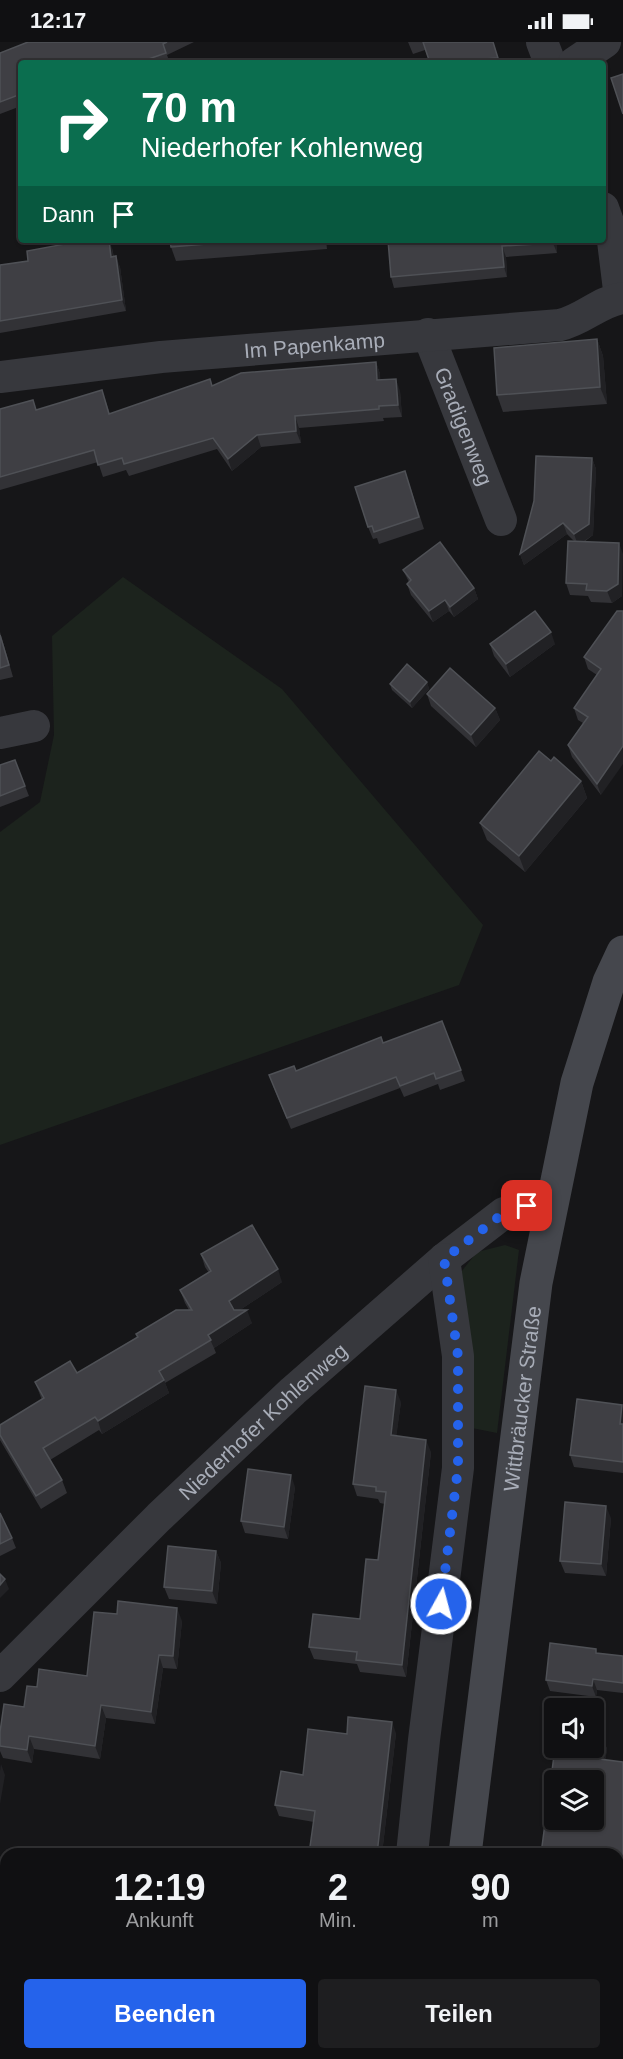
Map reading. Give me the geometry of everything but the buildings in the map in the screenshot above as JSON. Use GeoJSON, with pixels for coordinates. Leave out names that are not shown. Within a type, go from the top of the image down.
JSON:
{"type":"FeatureCollection","features":[{"type":"Feature","properties":{"kind":"main road","name":"Wittbräucker Straße"},"geometry":{"type":"LineString","coordinates":[[466,1848],[524,1363],[549,1209],[578,1083],[609,982],[623,952]]}},
{"type":"Feature","properties":{"kind":"street"},"geometry":{"type":"LineString","coordinates":[[542,42],[549,60]]}},
{"type":"Feature","properties":{"kind":"street"},"geometry":{"type":"LineString","coordinates":[[578,60],[605,42]]}},
{"type":"Feature","properties":{"kind":"street"},"geometry":{"type":"LineString","coordinates":[[606,216],[612,233],[621,298]]}},
{"type":"Feature","properties":{"kind":"street","name":"Im Papenkamp"},"geometry":{"type":"LineString","coordinates":[[0,377],[119,361],[560,325],[574,322],[609,301],[621,298]]}},
{"type":"Feature","properties":{"kind":"street","name":"Gradigenweg"},"geometry":{"type":"LineString","coordinates":[[428,334],[501,520]]}},
{"type":"Feature","properties":{"kind":"street"},"geometry":{"type":"LineString","coordinates":[[0,733],[34,726]]}},
{"type":"Feature","properties":{"kind":"street","name":"Niederhofer Kohlenweg"},"geometry":{"type":"LineString","coordinates":[[0,1676],[159,1517],[293,1390],[444,1259],[504,1213],[527,1206],[549,1209]]}},
{"type":"Feature","properties":{"kind":"street"},"geometry":{"type":"LineString","coordinates":[[413,1848],[458,1468],[458,1356],[444,1259]]}},
{"type":"Feature","properties":{"kind":"shaded area"},"geometry":{"type":"Polygon","coordinates":[[[123,577],[282,689],[483,925],[459,985],[0,1145],[0,832],[40,802],[54,735],[52,636],[123,577]]]}},
{"type":"Feature","properties":{"kind":"shaded area"},"geometry":{"type":"Polygon","coordinates":[[[505,1245],[519,1250],[497,1433],[467,1427],[461,1272],[477,1252],[505,1245]]]}},
{"type":"Feature","properties":{"kind":"route"},"geometry":{"type":"LineString","coordinates":[[441,1604],[458,1468],[458,1356],[444,1259],[504,1213],[527,1206]]}}]}
